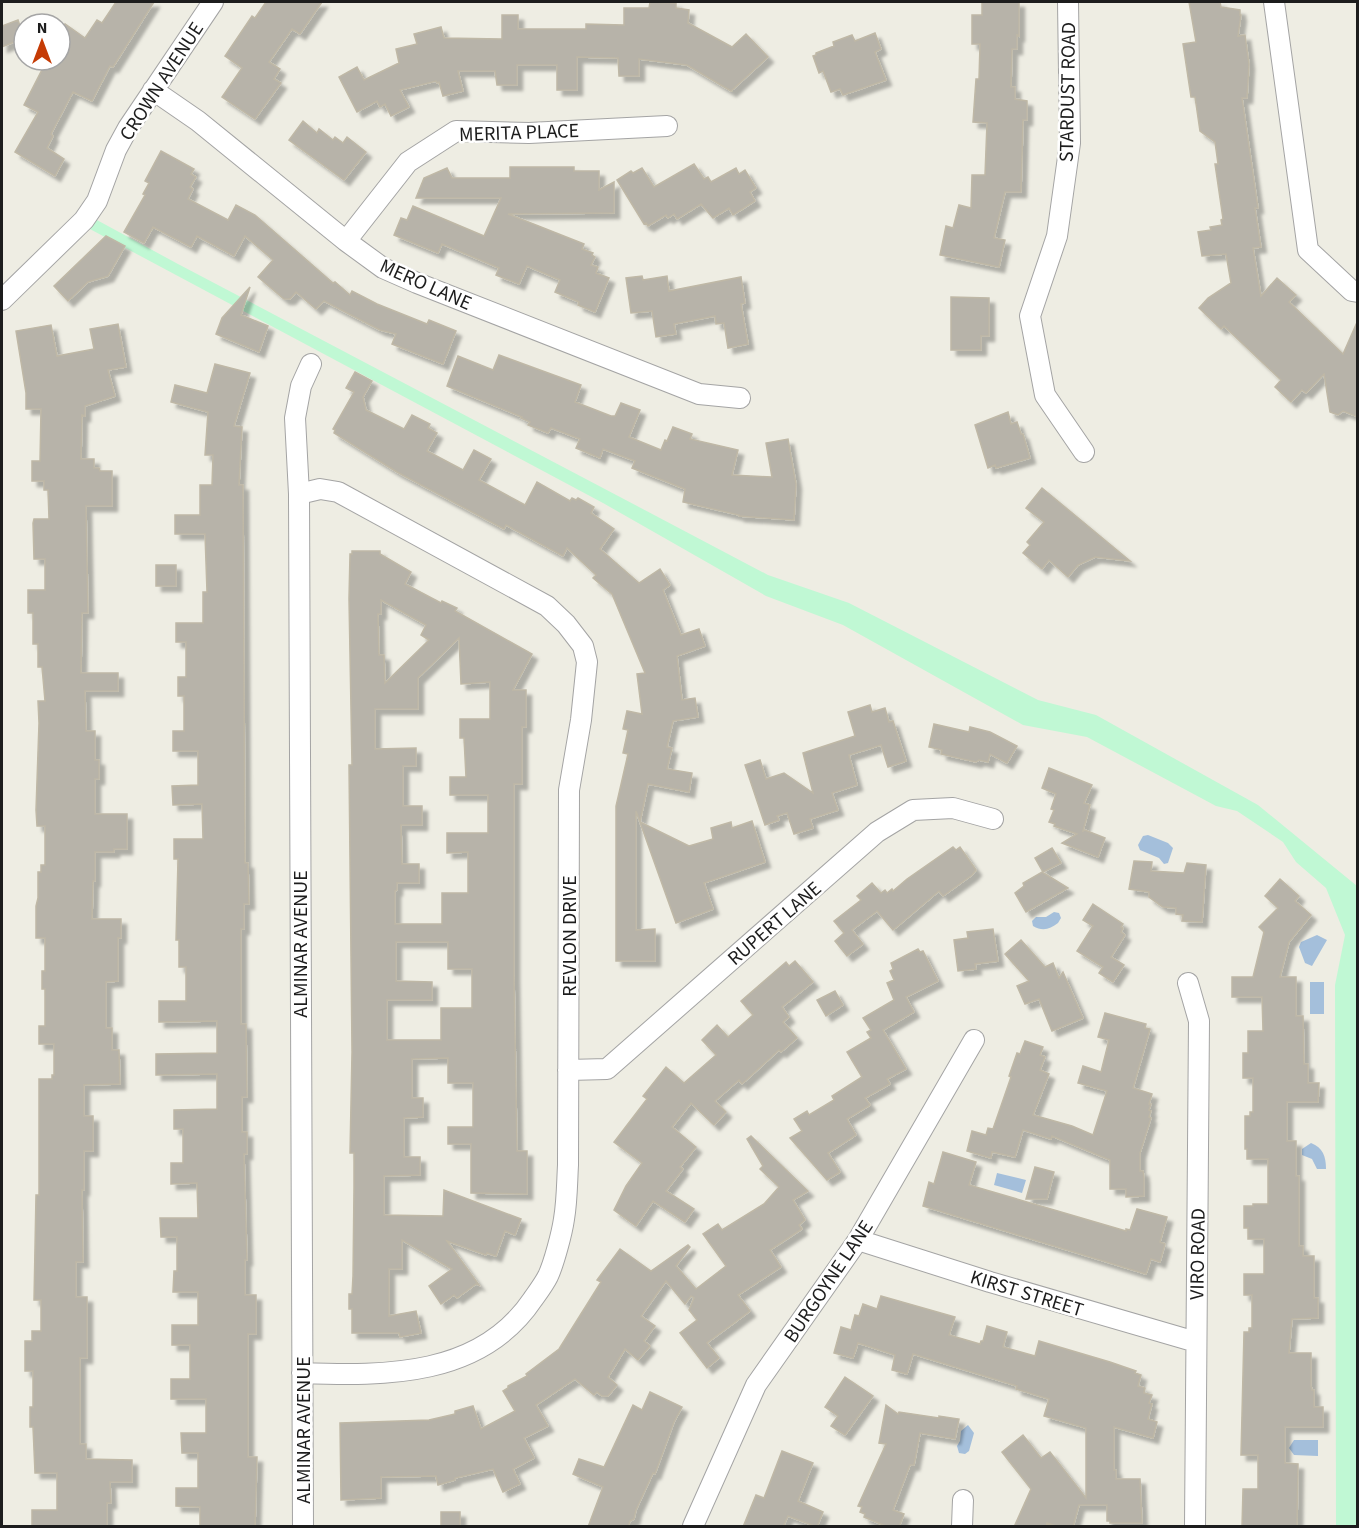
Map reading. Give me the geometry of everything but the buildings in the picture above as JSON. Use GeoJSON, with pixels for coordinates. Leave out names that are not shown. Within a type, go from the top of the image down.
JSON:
{"type":"FeatureCollection","features":[{"type":"Feature","properties":{"kind":"street","name":"CROWN AVENUE"},"geometry":{"type":"LineString","coordinates":[[2,300],[84,220],[97,201],[120,142],[213,2]]}},
{"type":"Feature","properties":{"kind":"street","name":"STARDUST ROAD"},"geometry":{"type":"LineString","coordinates":[[1068,2],[1070,143],[1057,236],[1030,316],[1045,396],[1084,452]]}},
{"type":"Feature","properties":{"kind":"street"},"geometry":{"type":"LineString","coordinates":[[1274,2],[1308,250],[1352,291],[1358,291]]}},
{"type":"Feature","properties":{"kind":"street","name":"MERO LANE"},"geometry":{"type":"LineString","coordinates":[[153,90],[198,121],[382,268],[699,394],[740,398]]}},
{"type":"Feature","properties":{"kind":"street","name":"MERITA PLACE"},"geometry":{"type":"LineString","coordinates":[[346,241],[408,162],[456,131],[529,133],[667,126]]}},
{"type":"Feature","properties":{"kind":"street","name":"ALMINAR AVENUE"},"geometry":{"type":"LineString","coordinates":[[303,1527],[299,494],[296,418],[301,386],[311,364]]}},
{"type":"Feature","properties":{"kind":"street","name":"REVLON DRIVE"},"geometry":{"type":"LineString","coordinates":[[299,494],[320,489],[338,492],[547,606],[566,624],[583,646],[587,662],[569,790],[568,1165],[564,1220],[548,1276],[524,1312],[504,1333],[475,1352],[444,1363],[412,1370],[357,1374],[302,1372]]}},
{"type":"Feature","properties":{"kind":"street","name":"RUPERT LANE"},"geometry":{"type":"LineString","coordinates":[[568,1070],[607,1069],[877,832],[913,810],[953,808],[993,819]]}},
{"type":"Feature","properties":{"kind":"street","name":"VIRO ROAD"},"geometry":{"type":"LineString","coordinates":[[1188,983],[1199,1020],[1195,1527]]}},
{"type":"Feature","properties":{"kind":"street","name":"BURGOYNE LANE"},"geometry":{"type":"LineString","coordinates":[[693,1527],[756,1385],[858,1240],[974,1040]]}},
{"type":"Feature","properties":{"kind":"street","name":"KIRST STREET"},"geometry":{"type":"LineString","coordinates":[[858,1240],[990,1282],[1196,1342]]}},
{"type":"Feature","properties":{"kind":"street"},"geometry":{"type":"LineString","coordinates":[[962,1527],[963,1500]]}},
{"type":"Feature","properties":{"kind":"green space"},"geometry":{"type":"Polygon","coordinates":[[[95,219],[768,575],[849,603],[1038,700],[1096,715],[1258,805],[1357,886],[1357,1526],[1336,1526],[1335,985],[1345,935],[1326,888],[1296,862],[1283,842],[1237,811],[1216,806],[1087,737],[1023,725],[843,625],[766,596],[603,503],[88,228],[95,219]]]}},
{"type":"Feature","properties":{"kind":"water"},"geometry":{"type":"Polygon","coordinates":[[[1148,835],[1168,843],[1173,848],[1168,863],[1164,864],[1159,858],[1140,850],[1138,845],[1143,836],[1148,835]]]}},
{"type":"Feature","properties":{"kind":"water"},"geometry":{"type":"Polygon","coordinates":[[[1054,912],[1059,913],[1061,918],[1055,925],[1043,929],[1033,926],[1032,921],[1036,917],[1046,917],[1054,912]]]}},
{"type":"Feature","properties":{"kind":"water"},"geometry":{"type":"Polygon","coordinates":[[[1317,935],[1327,940],[1312,966],[1305,963],[1299,947],[1301,942],[1317,935]]]}},
{"type":"Feature","properties":{"kind":"water"},"geometry":{"type":"Polygon","coordinates":[[[1310,982],[1324,982],[1324,1014],[1310,1014],[1310,982]]]}},
{"type":"Feature","properties":{"kind":"water"},"geometry":{"type":"Polygon","coordinates":[[[1311,1143],[1323,1153],[1326,1169],[1317,1169],[1312,1159],[1302,1155],[1302,1149],[1311,1143]]]}},
{"type":"Feature","properties":{"kind":"water"},"geometry":{"type":"Polygon","coordinates":[[[997,1173],[1026,1180],[1022,1193],[994,1185],[997,1173]]]}},
{"type":"Feature","properties":{"kind":"water"},"geometry":{"type":"Polygon","coordinates":[[[968,1425],[974,1433],[969,1451],[965,1454],[959,1453],[957,1446],[961,1431],[968,1425]]]}},
{"type":"Feature","properties":{"kind":"water"},"geometry":{"type":"Polygon","coordinates":[[[1294,1440],[1318,1440],[1318,1456],[1294,1455],[1289,1448],[1294,1440]]]}}]}
